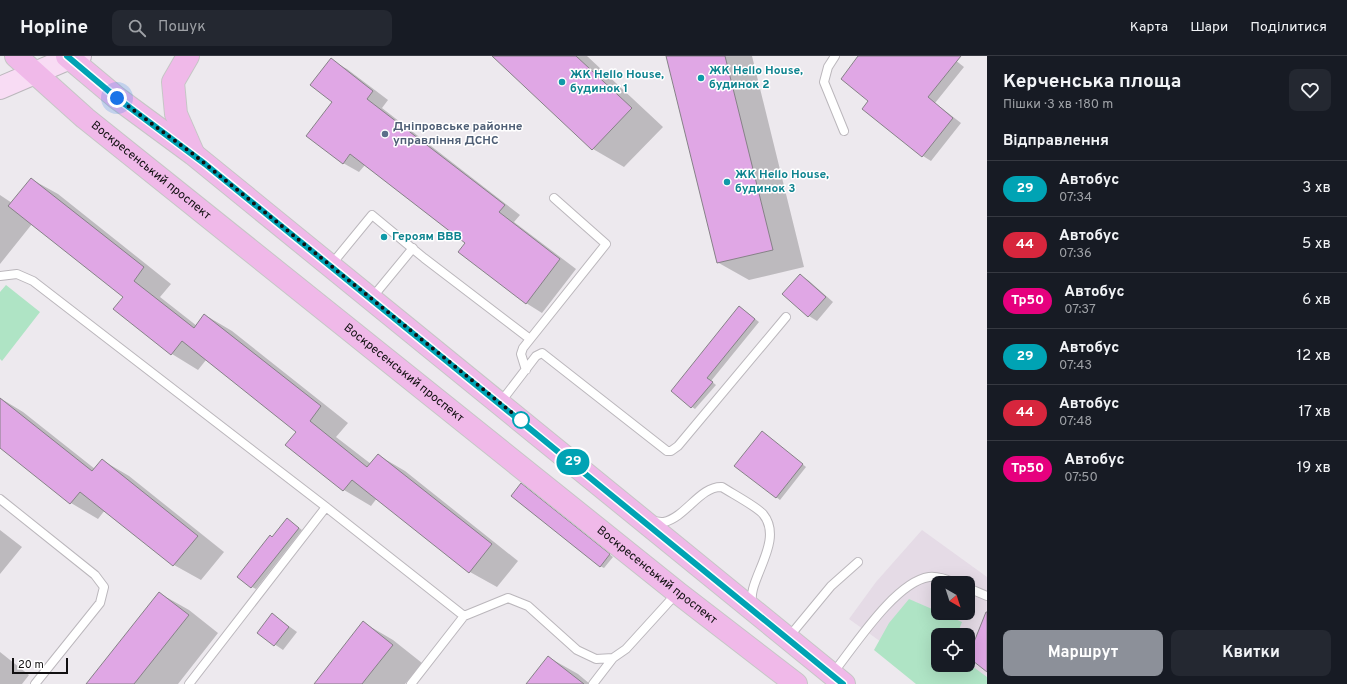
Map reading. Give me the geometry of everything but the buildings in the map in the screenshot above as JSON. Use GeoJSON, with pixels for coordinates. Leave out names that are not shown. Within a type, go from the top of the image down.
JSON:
{"type":"FeatureCollection","features":[{"type":"Feature","properties":{"kind":"main road","name":"Воскресенський проспект"},"geometry":{"type":"LineString","coordinates":[[16,56],[85,118],[678,593],[796,684]]}},
{"type":"Feature","properties":{"kind":"main road"},"geometry":{"type":"LineString","coordinates":[[188,56],[173,82],[176,114],[193,154]]}},
{"type":"Feature","properties":{"kind":"main road"},"geometry":{"type":"LineString","coordinates":[[72,57],[117,98],[193,154],[838,679]]}},
{"type":"Feature","properties":{"kind":"street"},"geometry":{"type":"LineString","coordinates":[[0,88],[72,57]]}},
{"type":"Feature","properties":{"kind":"lane"},"geometry":{"type":"LineString","coordinates":[[835,56],[828,67],[824,82],[844,131]]}},
{"type":"Feature","properties":{"kind":"lane"},"geometry":{"type":"LineString","coordinates":[[526,370],[521,354],[530,339],[606,244],[554,198]]}},
{"type":"Feature","properties":{"kind":"lane"},"geometry":{"type":"LineString","coordinates":[[331,266],[372,215],[530,339]]}},
{"type":"Feature","properties":{"kind":"lane"},"geometry":{"type":"LineString","coordinates":[[371,299],[413,248]]}},
{"type":"Feature","properties":{"kind":"lane"},"geometry":{"type":"LineString","coordinates":[[0,276],[17,274],[33,281],[326,507],[464,616]]}},
{"type":"Feature","properties":{"kind":"lane"},"geometry":{"type":"LineString","coordinates":[[500,403],[538,354],[545,354],[667,451],[670,451],[678,446],[786,317]]}},
{"type":"Feature","properties":{"kind":"lane"},"geometry":{"type":"LineString","coordinates":[[644,521],[664,522],[676,516],[693,504],[708,489],[715,486],[722,487],[763,514],[770,536],[764,562],[753,594],[752,602],[759,616]]}},
{"type":"Feature","properties":{"kind":"lane"},"geometry":{"type":"LineString","coordinates":[[0,499],[95,575],[104,587],[100,603],[35,684]]}},
{"type":"Feature","properties":{"kind":"lane"},"geometry":{"type":"LineString","coordinates":[[189,684],[326,507]]}},
{"type":"Feature","properties":{"kind":"lane"},"geometry":{"type":"LineString","coordinates":[[787,639],[831,586],[858,562]]}},
{"type":"Feature","properties":{"kind":"lane"},"geometry":{"type":"LineString","coordinates":[[838,679],[898,594],[914,583],[931,577]]}},
{"type":"Feature","properties":{"kind":"lane"},"geometry":{"type":"LineString","coordinates":[[975,591],[987,596]]}},
{"type":"Feature","properties":{"kind":"lane"},"geometry":{"type":"LineString","coordinates":[[593,684],[613,658],[626,649],[678,593]]}},
{"type":"Feature","properties":{"kind":"lane"},"geometry":{"type":"LineString","coordinates":[[411,684],[464,616],[508,598],[528,606],[577,650],[596,659],[613,658]]}},
{"type":"Feature","properties":{"kind":"shaded area"},"geometry":{"type":"Polygon","coordinates":[[[922,530],[987,577],[987,684],[940,684],[849,619],[876,582],[922,530]]]}},
{"type":"Feature","properties":{"kind":"green space"},"geometry":{"type":"Polygon","coordinates":[[[6,285],[40,312],[2,361],[0,359],[0,292],[6,285]]]}},
{"type":"Feature","properties":{"kind":"green space"},"geometry":{"type":"Polygon","coordinates":[[[909,599],[931,609],[931,620],[957,620],[962,622],[960,628],[931,628],[931,672],[975,672],[975,668],[987,677],[987,684],[916,684],[874,650],[889,623],[909,599]]]}},
{"type":"Feature","properties":{"kind":"bus line","name":"29"},"geometry":{"type":"LineString","coordinates":[[67,56],[117,98],[193,154],[632,510],[843,684]]}},
{"type":"Feature","properties":{"kind":"place","name":"ЖК Hello House, будинок 2"},"geometry":{"type":"Point","coordinates":[701,78]}},
{"type":"Feature","properties":{"kind":"place","name":"ЖК Hello House, будинок 1"},"geometry":{"type":"Point","coordinates":[562,82]}},
{"type":"Feature","properties":{"kind":"place","name":"Дніпровське районне управління ДСНС"},"geometry":{"type":"Point","coordinates":[385,134]}},
{"type":"Feature","properties":{"kind":"place","name":"ЖК Hello House, будинок 3"},"geometry":{"type":"Point","coordinates":[727,182]}},
{"type":"Feature","properties":{"kind":"place","name":"Героям ВВВ"},"geometry":{"type":"Point","coordinates":[384,237]}},
{"type":"Feature","properties":{"kind":"route"},"geometry":{"type":"LineString","coordinates":[[117,98],[193,154],[521,420]]}}]}
